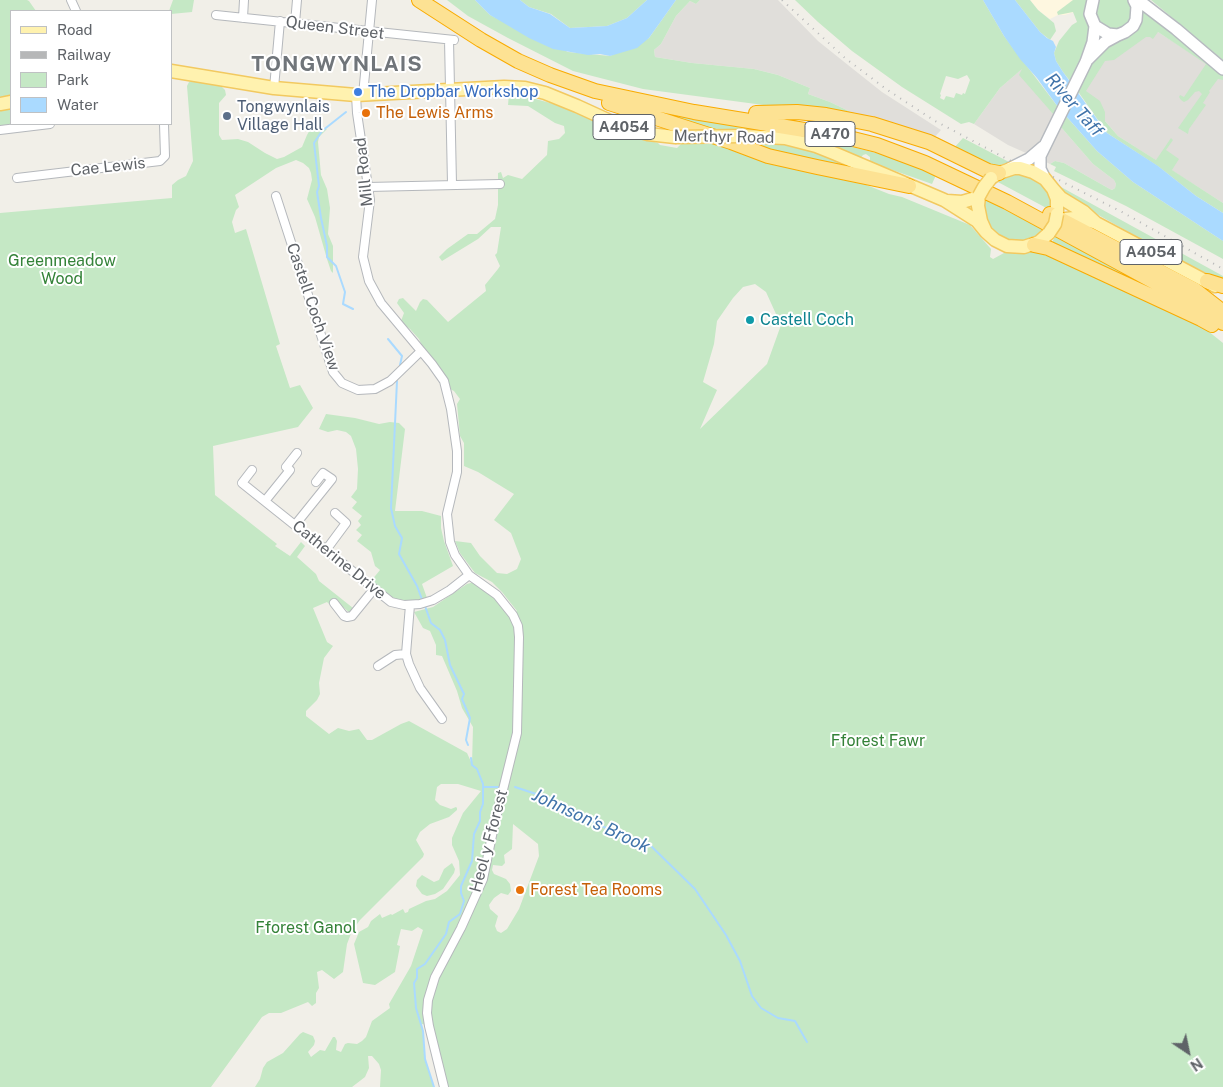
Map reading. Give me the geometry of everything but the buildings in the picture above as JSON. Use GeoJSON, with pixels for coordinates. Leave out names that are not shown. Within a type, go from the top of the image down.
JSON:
{"type":"FeatureCollection","features":[{"type":"Feature","properties":{"kind":"highway","name":"A470"},"geometry":{"type":"LineString","coordinates":[[419,0],[481,40],[518,61],[550,76],[595,92],[694,112],[841,136],[877,145],[909,156],[1008,202],[1186,299],[1223,323]]}},
{"type":"Feature","properties":{"kind":"highway","name":"A470"},"geometry":{"type":"LineString","coordinates":[[435,0],[512,49],[565,72],[601,84],[653,96],[839,127],[889,139],[933,156],[1001,188],[1195,290],[1223,312]]}},
{"type":"Feature","properties":{"kind":"highway"},"geometry":{"type":"LineString","coordinates":[[518,61],[555,87],[731,142],[768,156],[909,186]]}},
{"type":"Feature","properties":{"kind":"highway"},"geometry":{"type":"LineString","coordinates":[[756,112],[797,112],[826,115],[872,124],[929,142],[988,171],[999,174]]}},
{"type":"Feature","properties":{"kind":"highway"},"geometry":{"type":"LineString","coordinates":[[1034,245],[1044,246],[1201,318],[1223,332]]}},
{"type":"Feature","properties":{"kind":"highway"},"geometry":{"type":"LineString","coordinates":[[1207,281],[1223,286]]}},
{"type":"Feature","properties":{"kind":"main road"},"geometry":{"type":"LineString","coordinates":[[1044,148],[1029,159],[999,174],[984,187],[979,196],[979,216],[986,232],[995,240],[1007,246],[1018,248],[1034,245],[1057,223],[1057,200],[1041,173],[1040,161],[1044,148],[1086,62],[1093,42],[1095,26],[1090,14],[1093,0]]}},
{"type":"Feature","properties":{"kind":"main road"},"geometry":{"type":"LineString","coordinates":[[1133,26],[1138,14],[1134,0]]}},
{"type":"Feature","properties":{"kind":"main road"},"geometry":{"type":"LineString","coordinates":[[1138,0],[1169,23],[1223,69]]}},
{"type":"Feature","properties":{"kind":"main road"},"geometry":{"type":"LineString","coordinates":[[1086,62],[1105,42],[1150,18],[1156,18],[1169,23]]}},
{"type":"Feature","properties":{"kind":"main road"},"geometry":{"type":"LineString","coordinates":[[1095,26],[1108,34],[1118,35]]}},
{"type":"Feature","properties":{"kind":"main road","name":"Merthyr Road"},"geometry":{"type":"LineString","coordinates":[[172,71],[274,88],[360,95],[504,87],[525,88],[569,102],[623,127],[648,134],[675,137],[766,136],[800,141],[836,154],[944,200],[977,222],[986,232]]}},
{"type":"Feature","properties":{"kind":"main road"},"geometry":{"type":"LineString","coordinates":[[999,174],[1020,168],[1027,169],[1049,184]]}},
{"type":"Feature","properties":{"kind":"main road","name":"A4054"},"geometry":{"type":"LineString","coordinates":[[1049,184],[1061,198],[1084,212],[1096,223]]}},
{"type":"Feature","properties":{"kind":"main road","name":"Merthyr Road"},"geometry":{"type":"LineString","coordinates":[[944,200],[962,202],[979,196]]}},
{"type":"Feature","properties":{"kind":"main road","name":"A4054"},"geometry":{"type":"LineString","coordinates":[[1057,223],[1074,218],[1096,223],[1207,281],[1223,292]]}},
{"type":"Feature","properties":{"kind":"street"},"geometry":{"type":"LineString","coordinates":[[243,18],[244,0]]}},
{"type":"Feature","properties":{"kind":"street"},"geometry":{"type":"LineString","coordinates":[[296,23],[297,0]]}},
{"type":"Feature","properties":{"kind":"street","name":"Mill Road"},"geometry":{"type":"LineString","coordinates":[[372,0],[357,113],[370,200],[363,257],[368,281],[381,303],[439,374],[447,389],[456,438],[458,463],[447,514],[450,542],[455,556],[469,575],[497,595],[513,614]]}},
{"type":"Feature","properties":{"kind":"street","name":"Queen Street"},"geometry":{"type":"LineString","coordinates":[[216,15],[452,40],[449,90]]}},
{"type":"Feature","properties":{"kind":"street"},"geometry":{"type":"LineString","coordinates":[[274,88],[280,22]]}},
{"type":"Feature","properties":{"kind":"street"},"geometry":{"type":"LineString","coordinates":[[449,90],[452,184]]}},
{"type":"Feature","properties":{"kind":"street"},"geometry":{"type":"LineString","coordinates":[[0,130],[42,125]]}},
{"type":"Feature","properties":{"kind":"street","name":"Cae Lewis"},"geometry":{"type":"LineString","coordinates":[[17,178],[160,161],[165,156],[164,125]]}},
{"type":"Feature","properties":{"kind":"street"},"geometry":{"type":"LineString","coordinates":[[368,187],[500,184]]}},
{"type":"Feature","properties":{"kind":"street","name":"Castell Coch View"},"geometry":{"type":"LineString","coordinates":[[276,196],[333,372],[338,378],[350,387],[358,390],[374,389],[390,381],[421,351]]}},
{"type":"Feature","properties":{"kind":"street"},"geometry":{"type":"LineString","coordinates":[[265,501],[290,470],[286,467],[297,453]]}},
{"type":"Feature","properties":{"kind":"street","name":"Catherine Drive"},"geometry":{"type":"LineString","coordinates":[[252,470],[242,483],[391,602],[410,605],[423,603],[440,597],[469,575]]}},
{"type":"Feature","properties":{"kind":"street"},"geometry":{"type":"LineString","coordinates":[[294,525],[332,479],[323,474],[316,482]]}},
{"type":"Feature","properties":{"kind":"street"},"geometry":{"type":"LineString","coordinates":[[326,550],[346,523],[335,513]]}},
{"type":"Feature","properties":{"kind":"street"},"geometry":{"type":"LineString","coordinates":[[334,603],[344,616],[352,616],[374,589]]}},
{"type":"Feature","properties":{"kind":"street"},"geometry":{"type":"LineString","coordinates":[[410,605],[406,654],[408,664],[420,688],[442,719]]}},
{"type":"Feature","properties":{"kind":"street","name":"Heol y Fforest"},"geometry":{"type":"LineString","coordinates":[[444,1087],[429,1026],[428,1000],[434,977],[461,928],[483,878],[517,733],[519,637],[518,626],[513,614]]}},
{"type":"Feature","properties":{"kind":"street"},"geometry":{"type":"LineString","coordinates":[[378,666],[396,655],[406,654]]}},
{"type":"Feature","properties":{"kind":"shaded area"},"geometry":{"type":"Polygon","coordinates":[[[700,0],[778,0],[818,41],[853,69],[882,92],[941,130],[932,140],[857,115],[808,94],[810,88],[778,75],[754,69],[692,63],[655,57],[654,50],[661,44],[676,16],[690,1],[696,4],[700,0]]]}},
{"type":"Feature","properties":{"kind":"shaded area"},"geometry":{"type":"Polygon","coordinates":[[[1030,0],[1087,0],[1077,11],[1058,15],[1050,19],[1038,10],[1030,0]]]}},
{"type":"Feature","properties":{"kind":"shaded area"},"geometry":{"type":"Polygon","coordinates":[[[1158,32],[1223,74],[1223,203],[1118,136],[1100,115],[1084,89],[1088,74],[1135,36],[1158,32]]]}},
{"type":"Feature","properties":{"kind":"shaded area"},"geometry":{"type":"Polygon","coordinates":[[[1023,68],[1055,112],[1041,140],[1033,149],[1026,153],[1008,145],[974,124],[1000,88],[1023,68]]]}},
{"type":"Feature","properties":{"kind":"shaded area"},"geometry":{"type":"Polygon","coordinates":[[[1060,126],[1093,164],[1114,180],[1115,188],[1112,190],[1064,163],[1055,161],[1050,164],[1044,161],[1060,126]]]}},
{"type":"Feature","properties":{"kind":"green space"},"geometry":{"type":"Polygon","coordinates":[[[0,0],[27,0],[35,10],[10,10],[10,125],[17,125],[0,127],[0,0]]]}},
{"type":"Feature","properties":{"kind":"green space"},"geometry":{"type":"Polygon","coordinates":[[[173,0],[194,0],[192,12],[172,14],[172,10],[169,10],[173,0]]]}},
{"type":"Feature","properties":{"kind":"green space"},"geometry":{"type":"Polygon","coordinates":[[[447,0],[475,0],[490,15],[568,52],[610,56],[649,38],[676,0],[700,0],[696,4],[690,1],[676,16],[661,44],[654,50],[655,57],[692,63],[754,69],[778,75],[810,88],[808,94],[857,115],[643,89],[573,71],[468,16],[447,0]]]}},
{"type":"Feature","properties":{"kind":"green space"},"geometry":{"type":"Polygon","coordinates":[[[520,0],[647,0],[627,18],[607,26],[570,28],[551,14],[529,7],[520,0]]]}},
{"type":"Feature","properties":{"kind":"green space"},"geometry":{"type":"Polygon","coordinates":[[[795,0],[983,0],[1004,36],[1058,107],[1054,115],[1019,75],[1022,69],[1000,88],[974,124],[969,122],[961,124],[902,87],[852,51],[795,0]],[[967,75],[958,79],[946,76],[940,98],[944,100],[946,96],[954,98],[956,93],[965,94],[970,80],[967,75]]]}},
{"type":"Feature","properties":{"kind":"green space"},"geometry":{"type":"Polygon","coordinates":[[[1015,0],[1030,0],[1038,10],[1054,23],[1056,31],[1050,40],[1040,32],[1015,0]]]}},
{"type":"Feature","properties":{"kind":"green space"},"geometry":{"type":"Polygon","coordinates":[[[1073,0],[1141,0],[1223,69],[1223,80],[1218,79],[1209,91],[1203,103],[1206,105],[1189,129],[1188,134],[1178,128],[1202,94],[1199,91],[1195,92],[1184,102],[1179,97],[1180,95],[1184,97],[1206,64],[1158,32],[1153,39],[1146,37],[1114,60],[1105,61],[1086,91],[1100,101],[1105,112],[1105,121],[1118,136],[1156,160],[1171,138],[1173,140],[1166,150],[1179,159],[1172,170],[1223,203],[1223,213],[1196,196],[1159,167],[1107,133],[1077,90],[1092,63],[1086,62],[1070,81],[1063,72],[1056,61],[1054,53],[1059,41],[1072,25],[1077,22],[1073,12],[1058,15],[1057,12],[1073,0]]]}},
{"type":"Feature","properties":{"kind":"green space"},"geometry":{"type":"Polygon","coordinates":[[[1151,0],[1223,0],[1223,60],[1151,0]]]}},
{"type":"Feature","properties":{"kind":"green space"},"geometry":{"type":"Polygon","coordinates":[[[196,80],[221,86],[225,90],[226,95],[219,103],[219,135],[222,140],[238,139],[248,142],[277,159],[302,147],[311,128],[327,129],[319,137],[318,142],[321,175],[327,189],[330,208],[328,234],[333,246],[333,273],[315,217],[307,199],[312,180],[309,168],[303,163],[296,160],[276,168],[235,195],[239,207],[232,222],[235,233],[246,229],[280,344],[276,346],[290,388],[300,385],[313,408],[298,427],[213,446],[215,495],[277,544],[275,546],[290,556],[301,542],[305,546],[297,557],[316,574],[319,581],[353,608],[350,613],[336,601],[329,604],[327,602],[313,608],[327,642],[333,646],[324,658],[319,683],[320,694],[306,711],[306,716],[329,734],[338,728],[349,731],[359,729],[367,740],[372,740],[409,721],[467,753],[472,764],[473,727],[462,708],[442,656],[436,655],[436,645],[430,631],[423,628],[414,612],[433,607],[467,584],[478,581],[513,614],[517,611],[492,582],[475,573],[460,553],[455,541],[471,543],[480,556],[497,573],[507,574],[517,569],[521,559],[511,533],[494,520],[514,494],[478,472],[464,466],[464,443],[460,436],[457,404],[460,399],[450,389],[419,339],[401,321],[404,313],[397,303],[399,299],[403,298],[416,311],[423,299],[427,300],[448,322],[486,291],[485,285],[500,266],[495,255],[497,253],[501,227],[491,227],[478,239],[442,261],[439,257],[468,234],[477,234],[495,219],[498,205],[498,173],[501,172],[503,178],[508,175],[522,179],[547,155],[548,141],[559,139],[565,133],[564,126],[555,123],[528,106],[508,105],[509,94],[517,94],[554,104],[628,135],[660,145],[677,148],[683,142],[714,142],[864,184],[902,197],[970,225],[991,249],[990,257],[993,259],[1004,253],[1039,250],[1203,327],[1223,343],[1223,1087],[445,1087],[429,1026],[422,1024],[425,1059],[434,1087],[380,1087],[381,1070],[379,1064],[372,1056],[368,1056],[369,1068],[365,1077],[352,1087],[255,1087],[267,1062],[283,1053],[303,1032],[313,1036],[315,1041],[308,1052],[311,1057],[320,1050],[325,1051],[333,1037],[337,1041],[336,1050],[341,1052],[345,1044],[357,1044],[362,1041],[366,1037],[372,1021],[390,1008],[389,1004],[411,966],[423,930],[418,927],[412,931],[401,929],[397,945],[400,946],[395,972],[375,985],[363,983],[354,944],[359,932],[368,927],[371,921],[380,914],[382,918],[403,909],[405,913],[426,901],[435,899],[447,891],[460,875],[459,861],[452,845],[452,838],[463,813],[481,791],[458,784],[441,784],[437,787],[435,800],[440,805],[451,809],[456,807],[457,810],[449,817],[430,824],[420,832],[416,840],[424,854],[423,857],[360,920],[352,931],[347,944],[343,972],[334,979],[322,970],[317,972],[319,988],[316,993],[316,1003],[312,1006],[308,1002],[281,1013],[269,1013],[262,1017],[211,1087],[0,1087],[0,213],[172,198],[172,185],[186,176],[193,161],[187,86],[189,82],[196,80]],[[755,284],[743,287],[717,321],[714,344],[703,382],[717,390],[700,429],[767,364],[781,325],[766,292],[755,284]],[[513,824],[512,849],[504,855],[505,863],[502,866],[493,865],[492,870],[494,874],[506,879],[510,884],[511,891],[508,895],[501,893],[489,905],[490,909],[498,916],[495,926],[497,931],[501,933],[507,929],[519,909],[539,856],[538,844],[513,824]]]}},
{"type":"Feature","properties":{"kind":"green space"},"geometry":{"type":"Polygon","coordinates":[[[646,110],[821,139],[912,164],[936,175],[932,184],[870,162],[870,157],[866,154],[860,159],[720,131],[646,110]]]}},
{"type":"Feature","properties":{"kind":"green space"},"geometry":{"type":"Polygon","coordinates":[[[1065,115],[1097,151],[1133,182],[1223,241],[1223,259],[1126,206],[1054,171],[1056,167],[1050,164],[1055,161],[1064,163],[1112,190],[1116,184],[1114,180],[1093,164],[1060,126],[1065,115]]]}},
{"type":"Feature","properties":{"kind":"green space"},"geometry":{"type":"Polygon","coordinates":[[[963,138],[1009,162],[992,168],[953,149],[963,138]]]}},
{"type":"Feature","properties":{"kind":"green space"},"geometry":{"type":"Polygon","coordinates":[[[744,141],[773,142],[806,148],[871,174],[816,163],[744,141]]]}},
{"type":"Feature","properties":{"kind":"green space"},"geometry":{"type":"Polygon","coordinates":[[[1015,174],[1038,180],[1051,195],[1052,211],[996,181],[1015,174]]]}},
{"type":"Feature","properties":{"kind":"green space"},"geometry":{"type":"Polygon","coordinates":[[[1061,187],[1223,276],[1223,281],[1169,255],[1079,204],[1065,193],[1061,187]]]}},
{"type":"Feature","properties":{"kind":"green space"},"geometry":{"type":"Polygon","coordinates":[[[984,199],[1044,230],[1035,238],[1018,242],[1001,238],[991,231],[984,214],[984,199]]]}},
{"type":"Feature","properties":{"kind":"green space"},"geometry":{"type":"Polygon","coordinates":[[[1055,236],[1096,256],[1189,309],[1051,245],[1055,236]]]}},
{"type":"Feature","properties":{"kind":"green space"},"geometry":{"type":"Polygon","coordinates":[[[326,414],[379,424],[399,423],[405,429],[395,511],[422,511],[441,516],[444,541],[453,566],[422,584],[427,598],[413,602],[400,601],[388,595],[371,581],[380,570],[375,566],[371,552],[357,541],[362,535],[356,530],[361,525],[358,521],[362,516],[352,508],[357,502],[351,497],[357,489],[356,449],[351,436],[346,432],[337,430],[328,432],[319,429],[326,414]]]}},
{"type":"Feature","properties":{"kind":"green space"},"geometry":{"type":"Polygon","coordinates":[[[452,863],[455,869],[454,873],[443,889],[427,896],[422,894],[416,886],[417,880],[422,875],[434,882],[439,880],[444,869],[452,863]]]}},
{"type":"Feature","properties":{"kind":"water"},"geometry":{"type":"Polygon","coordinates":[[[475,0],[520,0],[529,7],[550,14],[570,28],[607,26],[627,18],[647,0],[676,0],[649,38],[637,48],[610,56],[600,54],[588,55],[553,49],[529,38],[490,15],[475,0]]]}},
{"type":"Feature","properties":{"kind":"water","name":"River Taff"},"geometry":{"type":"Polygon","coordinates":[[[983,0],[1015,0],[1040,32],[1053,41],[1056,47],[1054,53],[1056,61],[1107,133],[1158,166],[1196,196],[1223,213],[1223,241],[1133,182],[1097,151],[1058,107],[1037,78],[1020,59],[983,0]]]}},
{"type":"Feature","properties":{"kind":"waterway"},"geometry":{"type":"LineString","coordinates":[[346,112],[322,131],[314,143],[319,186],[317,192],[327,246],[327,257],[336,266],[345,292],[343,304],[353,309]]}},
{"type":"Feature","properties":{"kind":"waterway"},"geometry":{"type":"LineString","coordinates":[[388,339],[402,356],[400,365]]}},
{"type":"Feature","properties":{"kind":"waterway"},"geometry":{"type":"LineString","coordinates":[[397,381],[391,508],[395,526],[402,538],[399,554],[417,586],[423,602]]}},
{"type":"Feature","properties":{"kind":"waterway"},"geometry":{"type":"LineString","coordinates":[[425,606],[431,623],[440,630],[445,640],[450,665],[464,694],[462,699],[470,718],[466,740],[468,745]]}},
{"type":"Feature","properties":{"kind":"waterway"},"geometry":{"type":"LineString","coordinates":[[434,1087],[425,1059],[423,1031],[416,1008],[414,983],[417,978],[417,969],[425,964],[446,934],[449,922],[460,914],[464,901],[461,886],[472,861],[474,834],[480,821],[480,812],[483,804],[483,784],[477,769],[472,765],[471,758]]}},
{"type":"Feature","properties":{"kind":"waterway","name":"Johnson's Brook"},"geometry":{"type":"LineString","coordinates":[[483,787],[498,787]]}},
{"type":"Feature","properties":{"kind":"waterway","name":"Johnson's Brook"},"geometry":{"type":"LineString","coordinates":[[515,787],[551,799],[604,827],[651,846],[695,889],[726,935],[740,961],[752,996],[761,1008],[778,1018],[795,1021],[807,1042]]}},
{"type":"Feature","properties":{"kind":"railway"},"geometry":{"type":"LineString","coordinates":[[782,0],[845,58],[886,89],[935,121],[1011,161]]}},
{"type":"Feature","properties":{"kind":"railway"},"geometry":{"type":"LineString","coordinates":[[1053,177],[1122,212],[1223,269]]}},
{"type":"Feature","properties":{"kind":"place","name":"The Dropbar Workshop"},"geometry":{"type":"Point","coordinates":[358,92]}},
{"type":"Feature","properties":{"kind":"place","name":"The Lewis Arms"},"geometry":{"type":"Point","coordinates":[366,113]}},
{"type":"Feature","properties":{"kind":"place","name":"Tongwynlais Village Hall"},"geometry":{"type":"Point","coordinates":[227,116]}},
{"type":"Feature","properties":{"kind":"place","name":"Castell Coch"},"geometry":{"type":"Point","coordinates":[750,320]}},
{"type":"Feature","properties":{"kind":"place","name":"Forest Tea Rooms"},"geometry":{"type":"Point","coordinates":[520,890]}},
{"type":"Feature","properties":{"kind":"district","name":"TONGWYNLAIS"},"geometry":{"type":"Point","coordinates":[337,65]}},
{"type":"Feature","properties":{"kind":"park label","name":"Greenmeadow Wood"},"geometry":{"type":"Point","coordinates":[62,270]}},
{"type":"Feature","properties":{"kind":"park label","name":"Fforest Fawr"},"geometry":{"type":"Point","coordinates":[878,741]}},
{"type":"Feature","properties":{"kind":"park label","name":"Fforest Ganol"},"geometry":{"type":"Point","coordinates":[306,928]}}]}
